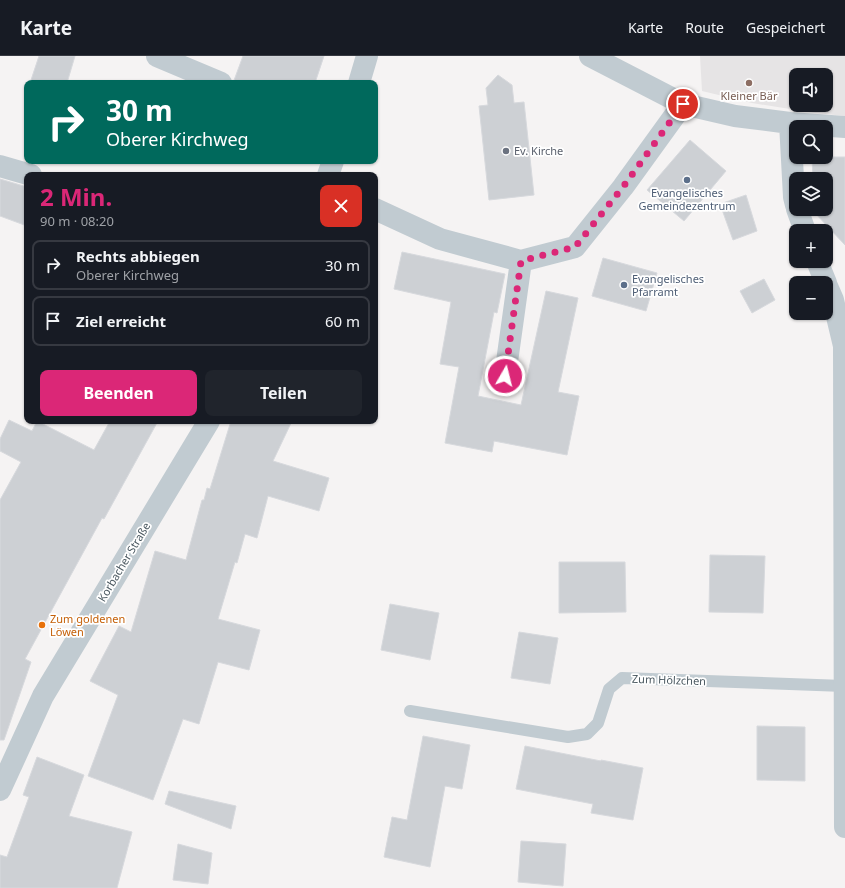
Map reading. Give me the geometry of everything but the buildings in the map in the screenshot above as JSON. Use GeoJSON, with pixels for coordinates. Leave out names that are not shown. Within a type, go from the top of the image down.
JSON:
{"type":"FeatureCollection","features":[{"type":"Feature","properties":{"kind":"street"},"geometry":{"type":"LineString","coordinates":[[157,56],[214,80]]}},
{"type":"Feature","properties":{"kind":"street"},"geometry":{"type":"LineString","coordinates":[[360,80],[367,56]]}},
{"type":"Feature","properties":{"kind":"street"},"geometry":{"type":"LineString","coordinates":[[590,56],[683,104],[735,116],[789,123]]}},
{"type":"Feature","properties":{"kind":"street"},"geometry":{"type":"LineString","coordinates":[[378,210],[440,239],[521,261],[575,247],[623,187],[683,104]]}},
{"type":"Feature","properties":{"kind":"street"},"geometry":{"type":"LineString","coordinates":[[833,126],[845,127]]}},
{"type":"Feature","properties":{"kind":"street"},"geometry":{"type":"LineString","coordinates":[[0,166],[24,173]]}},
{"type":"Feature","properties":{"kind":"street"},"geometry":{"type":"LineString","coordinates":[[505,376],[521,261]]}},
{"type":"Feature","properties":{"kind":"street"},"geometry":{"type":"LineString","coordinates":[[833,300],[844,346],[845,827]]}},
{"type":"Feature","properties":{"kind":"street","name":"Korbacher Straße"},"geometry":{"type":"LineString","coordinates":[[0,790],[43,696],[207,424]]}},
{"type":"Feature","properties":{"kind":"lane","name":"Zum Hölzchen"},"geometry":{"type":"LineString","coordinates":[[410,711],[568,737],[586,734],[598,723],[609,689],[622,678],[844,686]]}},
{"type":"Feature","properties":{"kind":"shaded area","name":"Kleiner Bär"},"geometry":{"type":"Polygon","coordinates":[[[700,56],[845,56],[845,116],[809,112],[833,112],[833,68],[789,68],[789,109],[752,103],[702,91],[700,56]]]}},
{"type":"Feature","properties":{"kind":"place","name":"Kleiner Bär"},"geometry":{"type":"Point","coordinates":[749,83]}},
{"type":"Feature","properties":{"kind":"place","name":"Ev. Kirche"},"geometry":{"type":"Point","coordinates":[506,151]}},
{"type":"Feature","properties":{"kind":"place","name":"Evangelisches Gemeindezentrum"},"geometry":{"type":"Point","coordinates":[687,180]}},
{"type":"Feature","properties":{"kind":"place","name":"Evangelisches Pfarramt"},"geometry":{"type":"Point","coordinates":[624,285]}},
{"type":"Feature","properties":{"kind":"place","name":"Zum goldenen Löwen"},"geometry":{"type":"Point","coordinates":[42,625]}},
{"type":"Feature","properties":{"kind":"route"},"geometry":{"type":"LineString","coordinates":[[505,376],[521,261],[575,247],[623,187],[683,104]]}}]}
